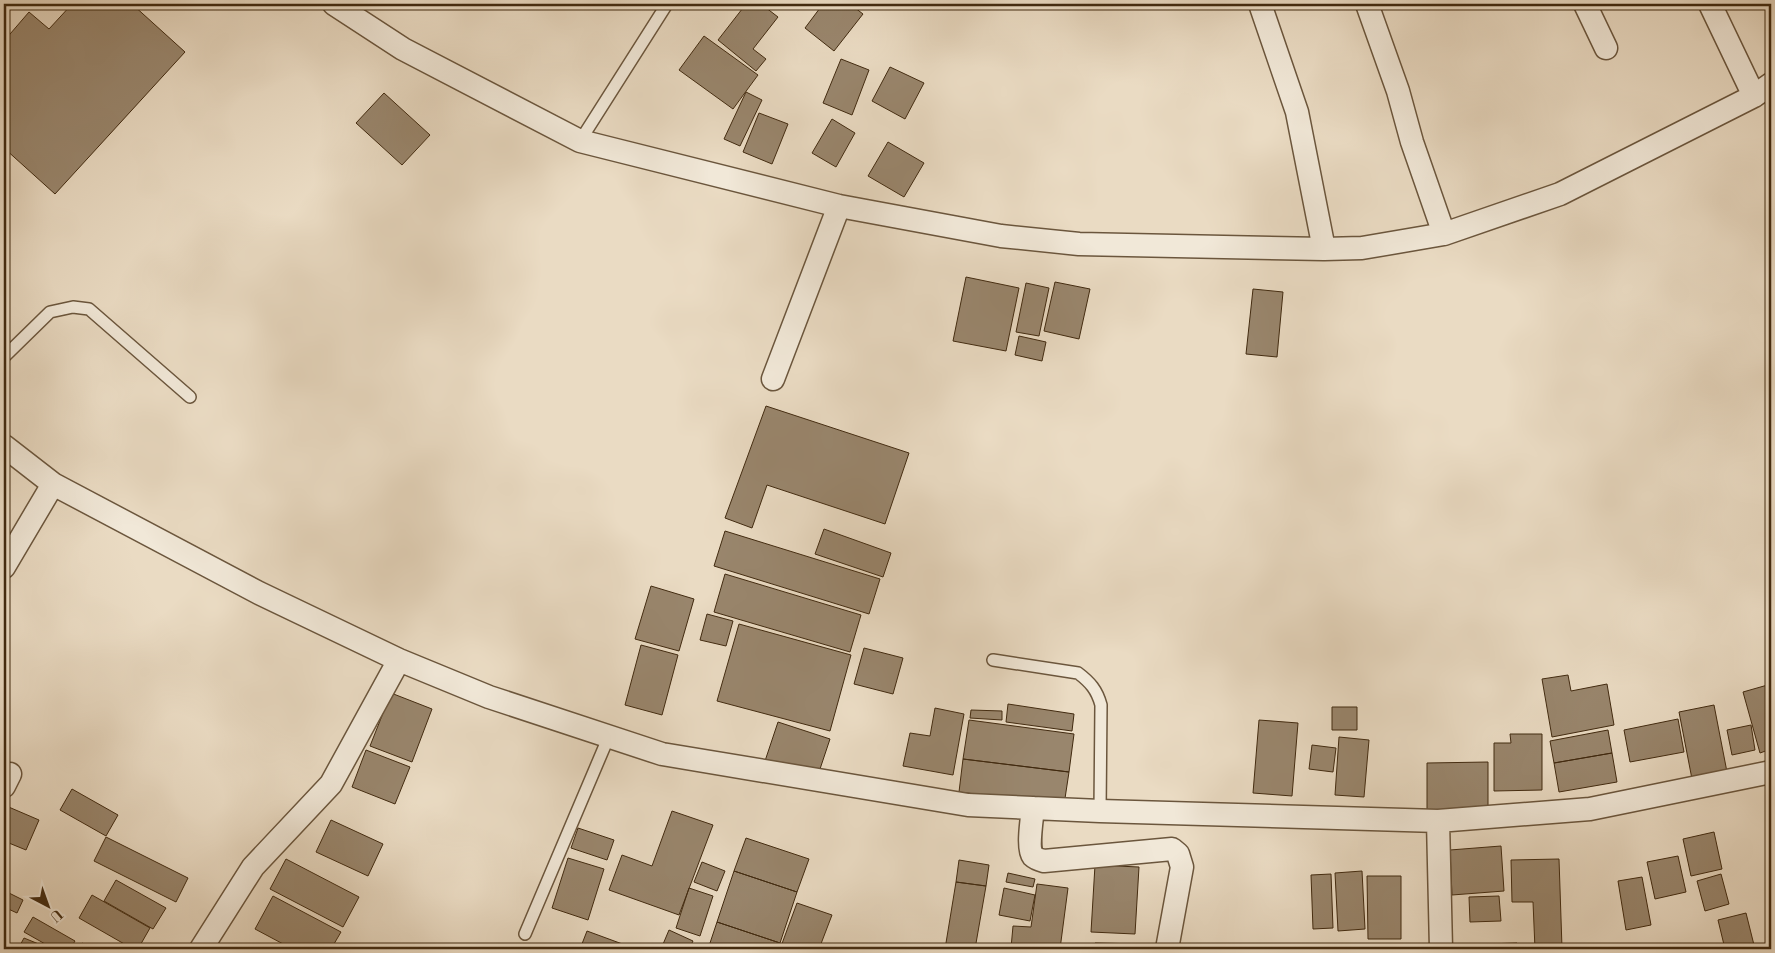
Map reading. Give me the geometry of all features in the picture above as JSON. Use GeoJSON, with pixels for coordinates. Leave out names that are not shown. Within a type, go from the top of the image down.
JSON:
{"type":"FeatureCollection","features":[{"type":"Feature","properties":{"kind":"street"},"geometry":{"type":"LineString","coordinates":[[334,4],[403,49],[580,141],[839,206],[1001,236],[1079,244],[1324,249],[1362,248],[1444,234],[1560,194],[1762,90],[1710,4]]}},
{"type":"Feature","properties":{"kind":"street"},"geometry":{"type":"LineString","coordinates":[[1260,4],[1297,112],[1324,249]]}},
{"type":"Feature","properties":{"kind":"street"},"geometry":{"type":"LineString","coordinates":[[1585,4],[1606,48]]}},
{"type":"Feature","properties":{"kind":"street"},"geometry":{"type":"LineString","coordinates":[[1370,5],[1398,91],[1412,142],[1444,234]]}},
{"type":"Feature","properties":{"kind":"street"},"geometry":{"type":"LineString","coordinates":[[773,379],[839,206]]}},
{"type":"Feature","properties":{"kind":"street"},"geometry":{"type":"LineString","coordinates":[[4,446],[53,484],[259,593],[399,660],[489,697],[672,755],[968,805],[1100,811],[1438,821],[1590,809],[1771,772]]}},
{"type":"Feature","properties":{"kind":"street"},"geometry":{"type":"LineString","coordinates":[[4,566],[53,484]]}},
{"type":"Feature","properties":{"kind":"street"},"geometry":{"type":"LineString","coordinates":[[202,949],[253,867],[331,784],[399,660]]}},
{"type":"Feature","properties":{"kind":"street"},"geometry":{"type":"LineString","coordinates":[[1033,808],[1030,844],[1031,853],[1034,858],[1044,861],[1172,849],[1178,854],[1182,867],[1167,949]]}},
{"type":"Feature","properties":{"kind":"street"},"geometry":{"type":"LineString","coordinates":[[1438,821],[1441,949]]}},
{"type":"Feature","properties":{"kind":"lane"},"geometry":{"type":"LineString","coordinates":[[580,141],[667,4]]}},
{"type":"Feature","properties":{"kind":"lane"},"geometry":{"type":"LineString","coordinates":[[4,357],[50,312],[73,307],[89,308],[190,398]]}},
{"type":"Feature","properties":{"kind":"lane"},"geometry":{"type":"LineString","coordinates":[[993,660],[1078,673],[1088,680],[1097,692],[1101,705],[1100,811]]}},
{"type":"Feature","properties":{"kind":"lane"},"geometry":{"type":"LineString","coordinates":[[525,934],[609,736]]}},
{"type":"Feature","properties":{"kind":"building"},"geometry":{"type":"Polygon","coordinates":[[[72,4],[132,4],[185,52],[55,194],[4,148],[4,41],[29,12],[49,29],[72,4]]]}},
{"type":"Feature","properties":{"kind":"building"},"geometry":{"type":"Polygon","coordinates":[[[746,4],[761,4],[778,17],[753,49],[766,59],[756,71],[718,40],[746,4]]]}},
{"type":"Feature","properties":{"kind":"building"},"geometry":{"type":"Polygon","coordinates":[[[823,4],[850,4],[863,14],[834,51],[805,28],[823,4]]]}},
{"type":"Feature","properties":{"kind":"building"},"geometry":{"type":"Polygon","coordinates":[[[704,36],[758,75],[733,109],[679,70],[704,36]]]}},
{"type":"Feature","properties":{"kind":"building"},"geometry":{"type":"Polygon","coordinates":[[[841,59],[869,70],[852,115],[823,103],[841,59]]]}},
{"type":"Feature","properties":{"kind":"building"},"geometry":{"type":"Polygon","coordinates":[[[890,67],[924,83],[905,119],[872,101],[890,67]]]}},
{"type":"Feature","properties":{"kind":"building"},"geometry":{"type":"Polygon","coordinates":[[[746,92],[762,100],[740,146],[724,139],[746,92]]]}},
{"type":"Feature","properties":{"kind":"building"},"geometry":{"type":"Polygon","coordinates":[[[384,93],[430,135],[402,165],[356,123],[384,93]]]}},
{"type":"Feature","properties":{"kind":"building"},"geometry":{"type":"Polygon","coordinates":[[[759,113],[788,124],[772,164],[743,152],[759,113]]]}},
{"type":"Feature","properties":{"kind":"building"},"geometry":{"type":"Polygon","coordinates":[[[832,119],[855,133],[836,167],[812,153],[832,119]]]}},
{"type":"Feature","properties":{"kind":"building"},"geometry":{"type":"Polygon","coordinates":[[[888,142],[924,163],[904,197],[868,176],[888,142]]]}},
{"type":"Feature","properties":{"kind":"building"},"geometry":{"type":"Polygon","coordinates":[[[966,277],[1019,288],[1006,351],[953,341],[966,277]]]}},
{"type":"Feature","properties":{"kind":"building"},"geometry":{"type":"Polygon","coordinates":[[[1055,282],[1090,289],[1079,339],[1044,331],[1055,282]]]}},
{"type":"Feature","properties":{"kind":"building"},"geometry":{"type":"Polygon","coordinates":[[[1026,283],[1049,288],[1039,336],[1016,332],[1026,283]]]}},
{"type":"Feature","properties":{"kind":"building"},"geometry":{"type":"Polygon","coordinates":[[[1253,289],[1283,292],[1277,357],[1246,354],[1253,289]]]}},
{"type":"Feature","properties":{"kind":"building"},"geometry":{"type":"Polygon","coordinates":[[[1019,336],[1046,342],[1042,361],[1015,355],[1019,336]]]}},
{"type":"Feature","properties":{"kind":"building"},"geometry":{"type":"Polygon","coordinates":[[[766,406],[909,453],[885,524],[767,485],[752,528],[725,518],[766,406]]]}},
{"type":"Feature","properties":{"kind":"building"},"geometry":{"type":"Polygon","coordinates":[[[824,529],[891,553],[883,577],[815,554],[824,529]]]}},
{"type":"Feature","properties":{"kind":"building"},"geometry":{"type":"Polygon","coordinates":[[[725,531],[880,579],[869,614],[714,566],[725,531]]]}},
{"type":"Feature","properties":{"kind":"building"},"geometry":{"type":"Polygon","coordinates":[[[725,574],[861,615],[850,652],[714,612],[725,574]]]}},
{"type":"Feature","properties":{"kind":"building"},"geometry":{"type":"Polygon","coordinates":[[[651,586],[694,599],[679,651],[635,639],[651,586]]]}},
{"type":"Feature","properties":{"kind":"building"},"geometry":{"type":"Polygon","coordinates":[[[707,614],[733,621],[726,646],[700,640],[707,614]]]}},
{"type":"Feature","properties":{"kind":"building"},"geometry":{"type":"Polygon","coordinates":[[[739,624],[851,655],[830,731],[717,701],[739,624]]]}},
{"type":"Feature","properties":{"kind":"building"},"geometry":{"type":"Polygon","coordinates":[[[641,645],[678,655],[662,715],[625,705],[641,645]]]}},
{"type":"Feature","properties":{"kind":"building"},"geometry":{"type":"Polygon","coordinates":[[[864,648],[903,658],[893,694],[854,684],[864,648]]]}},
{"type":"Feature","properties":{"kind":"building"},"geometry":{"type":"Polygon","coordinates":[[[1568,675],[1571,691],[1607,684],[1614,725],[1552,737],[1542,679],[1568,675]]]}},
{"type":"Feature","properties":{"kind":"building"},"geometry":{"type":"Polygon","coordinates":[[[1771,684],[1771,749],[1760,753],[1743,692],[1771,684]]]}},
{"type":"Feature","properties":{"kind":"building"},"geometry":{"type":"Polygon","coordinates":[[[391,693],[432,709],[412,762],[370,746],[391,693]]]}},
{"type":"Feature","properties":{"kind":"building"},"geometry":{"type":"Polygon","coordinates":[[[1008,704],[1074,714],[1072,731],[1006,722],[1008,704]]]}},
{"type":"Feature","properties":{"kind":"building"},"geometry":{"type":"Polygon","coordinates":[[[1714,705],[1727,772],[1692,779],[1679,712],[1714,705]]]}},
{"type":"Feature","properties":{"kind":"building"},"geometry":{"type":"Polygon","coordinates":[[[1332,707],[1357,707],[1357,730],[1332,730],[1332,707]]]}},
{"type":"Feature","properties":{"kind":"building"},"geometry":{"type":"Polygon","coordinates":[[[935,708],[964,714],[953,775],[903,766],[910,733],[930,736],[935,708]]]}},
{"type":"Feature","properties":{"kind":"building"},"geometry":{"type":"Polygon","coordinates":[[[971,710],[1002,711],[1002,720],[970,718],[971,710]]]}},
{"type":"Feature","properties":{"kind":"building"},"geometry":{"type":"Polygon","coordinates":[[[1678,719],[1684,752],[1630,762],[1624,730],[1678,719]]]}},
{"type":"Feature","properties":{"kind":"building"},"geometry":{"type":"Polygon","coordinates":[[[969,720],[1074,734],[1069,772],[963,759],[969,720]]]}},
{"type":"Feature","properties":{"kind":"building"},"geometry":{"type":"Polygon","coordinates":[[[1259,720],[1298,723],[1292,796],[1253,793],[1259,720]]]}},
{"type":"Feature","properties":{"kind":"building"},"geometry":{"type":"Polygon","coordinates":[[[778,722],[830,739],[817,778],[765,761],[778,722]]]}},
{"type":"Feature","properties":{"kind":"building"},"geometry":{"type":"Polygon","coordinates":[[[1751,725],[1755,750],[1732,755],[1727,730],[1751,725]]]}},
{"type":"Feature","properties":{"kind":"building"},"geometry":{"type":"Polygon","coordinates":[[[1608,730],[1612,753],[1554,763],[1550,741],[1608,730]]]}},
{"type":"Feature","properties":{"kind":"building"},"geometry":{"type":"Polygon","coordinates":[[[1510,734],[1542,734],[1542,790],[1494,791],[1494,743],[1511,743],[1510,734]]]}},
{"type":"Feature","properties":{"kind":"building"},"geometry":{"type":"Polygon","coordinates":[[[1339,737],[1369,740],[1364,797],[1335,795],[1339,737]]]}},
{"type":"Feature","properties":{"kind":"building"},"geometry":{"type":"Polygon","coordinates":[[[1312,745],[1336,748],[1333,772],[1309,769],[1312,745]]]}},
{"type":"Feature","properties":{"kind":"building"},"geometry":{"type":"Polygon","coordinates":[[[366,750],[410,767],[395,804],[352,787],[366,750]]]}},
{"type":"Feature","properties":{"kind":"building"},"geometry":{"type":"Polygon","coordinates":[[[1612,753],[1617,782],[1559,792],[1554,763],[1612,753]]]}},
{"type":"Feature","properties":{"kind":"building"},"geometry":{"type":"Polygon","coordinates":[[[963,759],[1069,772],[1064,805],[959,792],[963,759]]]}},
{"type":"Feature","properties":{"kind":"building"},"geometry":{"type":"Polygon","coordinates":[[[1488,762],[1488,811],[1427,811],[1427,763],[1488,762]]]}},
{"type":"Feature","properties":{"kind":"building"},"geometry":{"type":"Polygon","coordinates":[[[72,789],[118,815],[106,836],[60,810],[72,789]]]}},
{"type":"Feature","properties":{"kind":"building"},"geometry":{"type":"Polygon","coordinates":[[[4,805],[39,820],[26,850],[4,841],[4,805]]]}},
{"type":"Feature","properties":{"kind":"building"},"geometry":{"type":"Polygon","coordinates":[[[672,811],[713,825],[679,915],[609,890],[622,855],[652,866],[672,811]]]}},
{"type":"Feature","properties":{"kind":"building"},"geometry":{"type":"Polygon","coordinates":[[[331,820],[383,844],[368,876],[316,852],[331,820]]]}},
{"type":"Feature","properties":{"kind":"building"},"geometry":{"type":"Polygon","coordinates":[[[578,828],[614,840],[607,860],[571,848],[578,828]]]}},
{"type":"Feature","properties":{"kind":"building"},"geometry":{"type":"Polygon","coordinates":[[[1714,832],[1722,869],[1691,876],[1683,839],[1714,832]]]}},
{"type":"Feature","properties":{"kind":"building"},"geometry":{"type":"Polygon","coordinates":[[[106,837],[188,878],[176,902],[94,861],[106,837]]]}},
{"type":"Feature","properties":{"kind":"building"},"geometry":{"type":"Polygon","coordinates":[[[746,838],[809,859],[797,892],[734,871],[746,838]]]}},
{"type":"Feature","properties":{"kind":"building"},"geometry":{"type":"Polygon","coordinates":[[[1501,846],[1504,891],[1452,895],[1450,850],[1501,846]]]}},
{"type":"Feature","properties":{"kind":"building"},"geometry":{"type":"Polygon","coordinates":[[[1678,856],[1686,892],[1655,899],[1647,862],[1678,856]]]}},
{"type":"Feature","properties":{"kind":"building"},"geometry":{"type":"Polygon","coordinates":[[[568,858],[604,869],[588,920],[552,908],[568,858]]]}},
{"type":"Feature","properties":{"kind":"building"},"geometry":{"type":"Polygon","coordinates":[[[286,859],[359,897],[343,927],[270,889],[286,859]]]}},
{"type":"Feature","properties":{"kind":"building"},"geometry":{"type":"Polygon","coordinates":[[[1559,859],[1562,948],[1535,949],[1533,902],[1512,902],[1511,860],[1559,859]]]}},
{"type":"Feature","properties":{"kind":"building"},"geometry":{"type":"Polygon","coordinates":[[[959,860],[989,865],[986,886],[956,882],[959,860]]]}},
{"type":"Feature","properties":{"kind":"building"},"geometry":{"type":"Polygon","coordinates":[[[702,862],[725,871],[717,891],[694,882],[702,862]]]}},
{"type":"Feature","properties":{"kind":"building"},"geometry":{"type":"Polygon","coordinates":[[[1095,865],[1139,867],[1135,934],[1091,932],[1095,865]]]}},
{"type":"Feature","properties":{"kind":"building"},"geometry":{"type":"Polygon","coordinates":[[[734,871],[797,892],[780,943],[717,922],[734,871]]]}},
{"type":"Feature","properties":{"kind":"building"},"geometry":{"type":"Polygon","coordinates":[[[1362,871],[1365,929],[1338,931],[1335,873],[1362,871]]]}},
{"type":"Feature","properties":{"kind":"building"},"geometry":{"type":"Polygon","coordinates":[[[1008,873],[1035,879],[1033,887],[1006,882],[1008,873]]]}},
{"type":"Feature","properties":{"kind":"building"},"geometry":{"type":"Polygon","coordinates":[[[1331,874],[1333,928],[1313,929],[1311,875],[1331,874]]]}},
{"type":"Feature","properties":{"kind":"building"},"geometry":{"type":"Polygon","coordinates":[[[1721,874],[1729,904],[1705,911],[1697,881],[1721,874]]]}},
{"type":"Feature","properties":{"kind":"building"},"geometry":{"type":"Polygon","coordinates":[[[1367,876],[1401,876],[1401,939],[1368,939],[1367,876]]]}},
{"type":"Feature","properties":{"kind":"building"},"geometry":{"type":"Polygon","coordinates":[[[1642,877],[1651,925],[1626,930],[1618,881],[1642,877]]]}},
{"type":"Feature","properties":{"kind":"building"},"geometry":{"type":"Polygon","coordinates":[[[116,880],[166,908],[153,929],[104,901],[116,880]]]}},
{"type":"Feature","properties":{"kind":"building"},"geometry":{"type":"Polygon","coordinates":[[[956,882],[986,886],[975,949],[945,949],[956,882]]]}},
{"type":"Feature","properties":{"kind":"building"},"geometry":{"type":"Polygon","coordinates":[[[1037,884],[1068,888],[1060,949],[1011,948],[1013,926],[1031,927],[1037,884]]]}},
{"type":"Feature","properties":{"kind":"building"},"geometry":{"type":"Polygon","coordinates":[[[689,888],[713,896],[700,936],[676,928],[689,888]]]}},
{"type":"Feature","properties":{"kind":"building"},"geometry":{"type":"Polygon","coordinates":[[[1004,888],[1035,895],[1030,921],[999,915],[1004,888]]]}},
{"type":"Feature","properties":{"kind":"building"},"geometry":{"type":"Polygon","coordinates":[[[5,891],[23,900],[17,913],[4,907],[5,891]]]}},
{"type":"Feature","properties":{"kind":"building"},"geometry":{"type":"Polygon","coordinates":[[[92,895],[150,928],[138,949],[133,949],[79,918],[92,895]]]}},
{"type":"Feature","properties":{"kind":"building"},"geometry":{"type":"Polygon","coordinates":[[[273,896],[341,932],[331,949],[282,949],[285,945],[255,929],[273,896]]]}},
{"type":"Feature","properties":{"kind":"building"},"geometry":{"type":"Polygon","coordinates":[[[1499,896],[1501,921],[1470,922],[1469,897],[1499,896]]]}},
{"type":"Feature","properties":{"kind":"building"},"geometry":{"type":"Polygon","coordinates":[[[797,903],[832,915],[819,949],[780,949],[797,903]]]}},
{"type":"Feature","properties":{"kind":"building"},"geometry":{"type":"Polygon","coordinates":[[[1746,913],[1754,945],[1725,949],[1718,920],[1746,913]]]}},
{"type":"Feature","properties":{"kind":"building"},"geometry":{"type":"Polygon","coordinates":[[[33,917],[75,941],[70,949],[54,949],[24,932],[33,917]]]}},
{"type":"Feature","properties":{"kind":"building"},"geometry":{"type":"Polygon","coordinates":[[[717,922],[780,943],[778,949],[708,949],[717,922]]]}},
{"type":"Feature","properties":{"kind":"building"},"geometry":{"type":"Polygon","coordinates":[[[669,930],[693,941],[689,949],[661,949],[669,930]]]}},
{"type":"Feature","properties":{"kind":"building"},"geometry":{"type":"Polygon","coordinates":[[[587,931],[636,949],[580,949],[587,931]]]}},
{"type":"Feature","properties":{"kind":"building"},"geometry":{"type":"Polygon","coordinates":[[[24,938],[46,947],[46,949],[18,949],[24,938]]]}},
{"type":"Feature","properties":{"kind":"building"},"geometry":{"type":"Polygon","coordinates":[[[82,943],[93,949],[78,949],[82,943]]]}},
{"type":"Feature","properties":{"kind":"building"},"geometry":{"type":"Polygon","coordinates":[[[1095,943],[1144,944],[1144,949],[1095,949],[1095,943]]]}},
{"type":"Feature","properties":{"kind":"building"},"geometry":{"type":"Polygon","coordinates":[[[1517,943],[1517,949],[1455,949],[1455,945],[1517,943]]]}},
{"type":"Feature","properties":{"kind":"building"},"geometry":{"type":"Polygon","coordinates":[[[1285,946],[1318,949],[1284,949],[1285,946]]]}},
{"type":"Feature","properties":{"kind":"building"},"geometry":{"type":"Polygon","coordinates":[[[1631,946],[1631,949],[1592,949],[1631,946]]]}}]}
